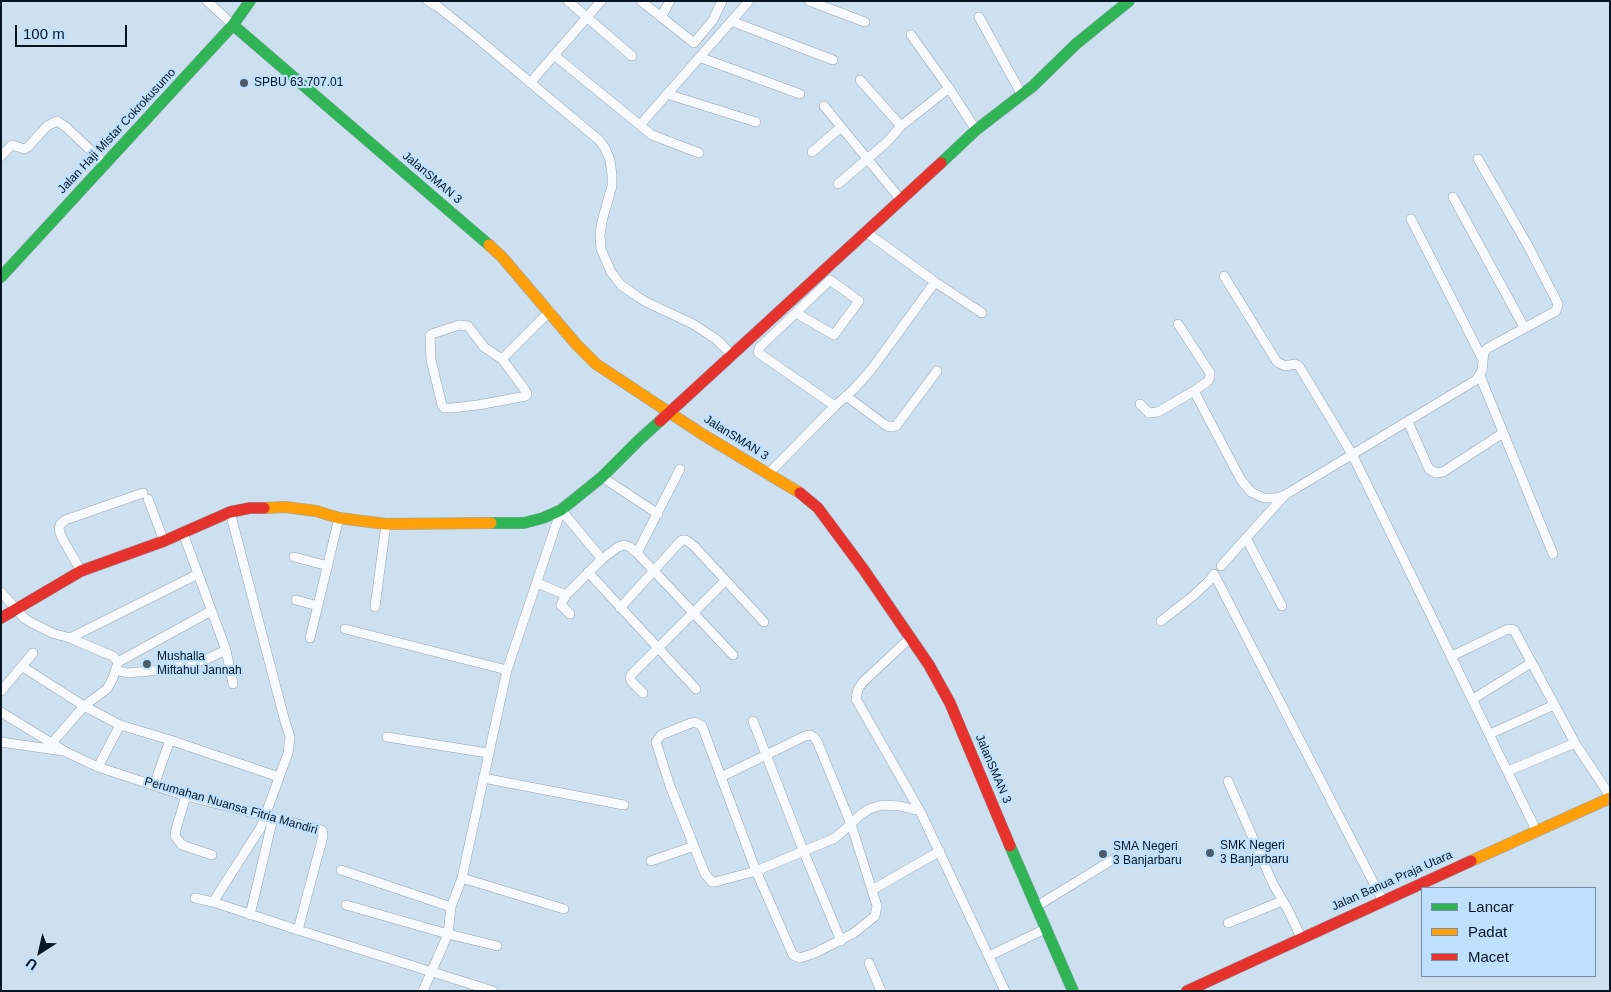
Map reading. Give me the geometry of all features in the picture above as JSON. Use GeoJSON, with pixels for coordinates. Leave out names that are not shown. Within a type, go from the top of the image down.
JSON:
{"type":"FeatureCollection","features":[{"type":"Feature","properties":{"kind":"street"},"geometry":{"type":"LineString","coordinates":[[207,1],[234,25]]}},
{"type":"Feature","properties":{"kind":"street","name":"Jalan Haji Mistar Cokrokusumo"},"geometry":{"type":"LineString","coordinates":[[1,277],[234,25],[250,1]]}},
{"type":"Feature","properties":{"kind":"street"},"geometry":{"type":"LineString","coordinates":[[428,1],[437,6],[592,133],[605,148],[610,160],[612,186],[600,235],[601,249],[611,272],[638,297],[693,324],[716,339],[732,356]]}},
{"type":"Feature","properties":{"kind":"street"},"geometry":{"type":"LineString","coordinates":[[568,1],[632,56]]}},
{"type":"Feature","properties":{"kind":"street"},"geometry":{"type":"LineString","coordinates":[[530,83],[601,1]]}},
{"type":"Feature","properties":{"kind":"street"},"geometry":{"type":"LineString","coordinates":[[641,1],[694,44],[702,54],[800,94]]}},
{"type":"Feature","properties":{"kind":"street"},"geometry":{"type":"LineString","coordinates":[[661,17],[670,1]]}},
{"type":"Feature","properties":{"kind":"street"},"geometry":{"type":"LineString","coordinates":[[694,44],[713,20],[722,1]]}},
{"type":"Feature","properties":{"kind":"street"},"geometry":{"type":"LineString","coordinates":[[640,124],[749,1]]}},
{"type":"Feature","properties":{"kind":"street"},"geometry":{"type":"LineString","coordinates":[[809,1],[865,22]]}},
{"type":"Feature","properties":{"kind":"street"},"geometry":{"type":"LineString","coordinates":[[1,618],[81,571],[164,541],[230,512],[250,508],[285,507],[316,511],[339,518],[386,524],[524,523],[543,518],[561,510],[602,476],[976,130],[1034,86],[1076,44],[1129,1]]}},
{"type":"Feature","properties":{"kind":"street"},"geometry":{"type":"LineString","coordinates":[[979,17],[1022,95]]}},
{"type":"Feature","properties":{"kind":"street"},"geometry":{"type":"LineString","coordinates":[[731,21],[833,60]]}},
{"type":"Feature","properties":{"kind":"street","name":"JalanSMAN 3"},"geometry":{"type":"LineString","coordinates":[[234,25],[486,241],[550,311],[576,344],[596,364],[702,434],[798,492],[818,508],[864,570],[929,665],[950,703],[1037,906],[1045,929],[1074,991]]}},
{"type":"Feature","properties":{"kind":"street"},"geometry":{"type":"LineString","coordinates":[[911,35],[976,130]]}},
{"type":"Feature","properties":{"kind":"street"},"geometry":{"type":"LineString","coordinates":[[554,55],[652,135],[699,153]]}},
{"type":"Feature","properties":{"kind":"street"},"geometry":{"type":"LineString","coordinates":[[860,80],[901,126]]}},
{"type":"Feature","properties":{"kind":"street"},"geometry":{"type":"LineString","coordinates":[[838,184],[887,142],[901,126],[949,88]]}},
{"type":"Feature","properties":{"kind":"street"},"geometry":{"type":"LineString","coordinates":[[667,94],[756,122]]}},
{"type":"Feature","properties":{"kind":"street"},"geometry":{"type":"LineString","coordinates":[[824,106],[901,200]]}},
{"type":"Feature","properties":{"kind":"street"},"geometry":{"type":"LineString","coordinates":[[1,156],[12,145],[24,149],[28,147],[47,126],[56,121],[66,127],[105,164]]}},
{"type":"Feature","properties":{"kind":"street"},"geometry":{"type":"LineString","coordinates":[[812,152],[841,127]]}},
{"type":"Feature","properties":{"kind":"street"},"geometry":{"type":"LineString","coordinates":[[1478,159],[1528,244],[1558,304],[1556,311],[1488,348],[1482,358],[1480,376],[1553,554]]}},
{"type":"Feature","properties":{"kind":"street"},"geometry":{"type":"LineString","coordinates":[[1453,197],[1524,327]]}},
{"type":"Feature","properties":{"kind":"street"},"geometry":{"type":"LineString","coordinates":[[1412,219],[1482,358]]}},
{"type":"Feature","properties":{"kind":"street"},"geometry":{"type":"LineString","coordinates":[[866,232],[982,314]]}},
{"type":"Feature","properties":{"kind":"street"},"geometry":{"type":"LineString","coordinates":[[1224,276],[1277,362],[1285,366],[1295,364],[1299,366],[1352,454],[1538,832]]}},
{"type":"Feature","properties":{"kind":"street"},"geometry":{"type":"LineString","coordinates":[[796,313],[834,335],[859,302],[830,280],[760,347],[758,352],[834,406]]}},
{"type":"Feature","properties":{"kind":"street"},"geometry":{"type":"LineString","coordinates":[[768,474],[871,370],[935,282]]}},
{"type":"Feature","properties":{"kind":"street"},"geometry":{"type":"LineString","coordinates":[[502,359],[550,311]]}},
{"type":"Feature","properties":{"kind":"street"},"geometry":{"type":"LineString","coordinates":[[1140,404],[1149,413],[1158,412],[1194,391],[1210,378],[1210,373],[1178,324]]}},
{"type":"Feature","properties":{"kind":"street"},"geometry":{"type":"LineString","coordinates":[[459,325],[468,326],[484,347],[502,359],[528,394],[526,396],[447,409],[442,406],[431,360],[430,336],[432,334],[459,325]]}},
{"type":"Feature","properties":{"kind":"street"},"geometry":{"type":"LineString","coordinates":[[846,396],[884,424],[890,427],[896,426],[937,371]]}},
{"type":"Feature","properties":{"kind":"street"},"geometry":{"type":"LineString","coordinates":[[1194,391],[1241,480],[1257,496],[1276,498],[1285,495],[1408,422],[1480,376]]}},
{"type":"Feature","properties":{"kind":"street"},"geometry":{"type":"LineString","coordinates":[[1408,422],[1430,470],[1436,473],[1443,472],[1503,433]]}},
{"type":"Feature","properties":{"kind":"street"},"geometry":{"type":"LineString","coordinates":[[637,554],[680,469]]}},
{"type":"Feature","properties":{"kind":"street"},"geometry":{"type":"LineString","coordinates":[[602,476],[658,514]]}},
{"type":"Feature","properties":{"kind":"street"},"geometry":{"type":"LineString","coordinates":[[1220,566],[1285,495]]}},
{"type":"Feature","properties":{"kind":"street"},"geometry":{"type":"LineString","coordinates":[[81,571],[61,536],[60,525],[65,520],[146,496],[164,541]]}},
{"type":"Feature","properties":{"kind":"street"},"geometry":{"type":"LineString","coordinates":[[561,510],[602,559]]}},
{"type":"Feature","properties":{"kind":"street"},"geometry":{"type":"LineString","coordinates":[[422,991],[448,934],[451,908],[462,878],[507,670],[561,510]]}},
{"type":"Feature","properties":{"kind":"street"},"geometry":{"type":"LineString","coordinates":[[230,512],[290,737],[288,753],[279,777],[269,817],[250,915]]}},
{"type":"Feature","properties":{"kind":"street"},"geometry":{"type":"LineString","coordinates":[[310,638],[339,518]]}},
{"type":"Feature","properties":{"kind":"street"},"geometry":{"type":"LineString","coordinates":[[375,607],[386,524]]}},
{"type":"Feature","properties":{"kind":"street"},"geometry":{"type":"LineString","coordinates":[[183,533],[226,650],[233,684]]}},
{"type":"Feature","properties":{"kind":"street"},"geometry":{"type":"LineString","coordinates":[[1246,538],[1282,606]]}},
{"type":"Feature","properties":{"kind":"street"},"geometry":{"type":"LineString","coordinates":[[620,608],[677,545],[682,540],[686,540],[694,546],[764,622]]}},
{"type":"Feature","properties":{"kind":"street"},"geometry":{"type":"LineString","coordinates":[[570,614],[561,605],[566,595],[602,559],[618,547],[624,545],[630,547],[637,554],[733,655]]}},
{"type":"Feature","properties":{"kind":"street"},"geometry":{"type":"LineString","coordinates":[[294,557],[328,566]]}},
{"type":"Feature","properties":{"kind":"street"},"geometry":{"type":"LineString","coordinates":[[588,572],[696,689]]}},
{"type":"Feature","properties":{"kind":"street"},"geometry":{"type":"LineString","coordinates":[[70,638],[198,574]]}},
{"type":"Feature","properties":{"kind":"street"},"geometry":{"type":"LineString","coordinates":[[1161,621],[1193,596],[1214,574],[1383,900]]}},
{"type":"Feature","properties":{"kind":"street"},"geometry":{"type":"LineString","coordinates":[[643,694],[630,678],[692,613],[726,581]]}},
{"type":"Feature","properties":{"kind":"street"},"geometry":{"type":"LineString","coordinates":[[537,583],[566,595]]}},
{"type":"Feature","properties":{"kind":"street"},"geometry":{"type":"LineString","coordinates":[[1,592],[24,618],[41,628],[113,656],[117,666],[127,674],[163,670],[205,660],[226,650]]}},
{"type":"Feature","properties":{"kind":"street"},"geometry":{"type":"LineString","coordinates":[[296,600],[318,606]]}},
{"type":"Feature","properties":{"kind":"street"},"geometry":{"type":"LineString","coordinates":[[52,744],[84,706],[107,689],[117,666],[211,611]]}},
{"type":"Feature","properties":{"kind":"street"},"geometry":{"type":"LineString","coordinates":[[345,629],[507,670]]}},
{"type":"Feature","properties":{"kind":"street"},"geometry":{"type":"LineString","coordinates":[[1452,656],[1508,629],[1517,632],[1531,663],[1575,743],[1610,797]]}},
{"type":"Feature","properties":{"kind":"street"},"geometry":{"type":"LineString","coordinates":[[910,638],[863,682],[858,689],[856,699],[920,811],[1005,991]]}},
{"type":"Feature","properties":{"kind":"street"},"geometry":{"type":"LineString","coordinates":[[1,691],[33,654]]}},
{"type":"Feature","properties":{"kind":"street"},"geometry":{"type":"LineString","coordinates":[[1473,699],[1531,663]]}},
{"type":"Feature","properties":{"kind":"street"},"geometry":{"type":"LineString","coordinates":[[23,667],[84,706],[120,725],[279,777]]}},
{"type":"Feature","properties":{"kind":"street"},"geometry":{"type":"LineString","coordinates":[[1490,734],[1554,705]]}},
{"type":"Feature","properties":{"kind":"street","name":"Perumahan Nuansa Fitria Mandiri"},"geometry":{"type":"LineString","coordinates":[[1,712],[66,752],[98,767],[186,796],[322,830],[298,930]]}},
{"type":"Feature","properties":{"kind":"street"},"geometry":{"type":"LineString","coordinates":[[753,721],[841,941]]}},
{"type":"Feature","properties":{"kind":"street"},"geometry":{"type":"LineString","coordinates":[[721,777],[805,736],[810,735],[814,737],[851,824],[877,906],[875,916],[859,929],[841,941],[800,958],[793,955],[756,871],[702,726],[699,723],[691,723],[661,736],[657,740],[656,742],[670,786],[706,874],[712,882],[756,871],[835,838],[851,824],[859,816],[869,809],[882,805],[900,806],[920,811]]}},
{"type":"Feature","properties":{"kind":"street"},"geometry":{"type":"LineString","coordinates":[[98,767],[120,725]]}},
{"type":"Feature","properties":{"kind":"street"},"geometry":{"type":"LineString","coordinates":[[387,737],[488,753]]}},
{"type":"Feature","properties":{"kind":"street"},"geometry":{"type":"LineString","coordinates":[[154,785],[170,740]]}},
{"type":"Feature","properties":{"kind":"street"},"geometry":{"type":"LineString","coordinates":[[1,742],[66,752]]}},
{"type":"Feature","properties":{"kind":"street"},"geometry":{"type":"LineString","coordinates":[[1508,771],[1575,743]]}},
{"type":"Feature","properties":{"kind":"street"},"geometry":{"type":"LineString","coordinates":[[483,778],[624,805]]}},
{"type":"Feature","properties":{"kind":"street"},"geometry":{"type":"LineString","coordinates":[[1228,781],[1273,884],[1302,937]]}},
{"type":"Feature","properties":{"kind":"street"},"geometry":{"type":"LineString","coordinates":[[186,796],[175,836],[182,844],[212,855]]}},
{"type":"Feature","properties":{"kind":"street","name":"Jalan Banua Praja Utara"},"geometry":{"type":"LineString","coordinates":[[1187,991],[1383,900],[1538,832],[1610,797]]}},
{"type":"Feature","properties":{"kind":"street"},"geometry":{"type":"LineString","coordinates":[[213,902],[256,834],[269,817]]}},
{"type":"Feature","properties":{"kind":"street"},"geometry":{"type":"LineString","coordinates":[[651,861],[694,846]]}},
{"type":"Feature","properties":{"kind":"street"},"geometry":{"type":"LineString","coordinates":[[872,890],[940,851]]}},
{"type":"Feature","properties":{"kind":"street"},"geometry":{"type":"LineString","coordinates":[[1037,906],[1117,857]]}},
{"type":"Feature","properties":{"kind":"street"},"geometry":{"type":"LineString","coordinates":[[341,870],[451,908]]}},
{"type":"Feature","properties":{"kind":"street"},"geometry":{"type":"LineString","coordinates":[[462,878],[564,909]]}},
{"type":"Feature","properties":{"kind":"street"},"geometry":{"type":"LineString","coordinates":[[195,898],[213,902],[493,991]]}},
{"type":"Feature","properties":{"kind":"street"},"geometry":{"type":"LineString","coordinates":[[1228,923],[1282,901]]}},
{"type":"Feature","properties":{"kind":"street"},"geometry":{"type":"LineString","coordinates":[[346,905],[497,946]]}},
{"type":"Feature","properties":{"kind":"street"},"geometry":{"type":"LineString","coordinates":[[989,956],[1045,929]]}},
{"type":"Feature","properties":{"kind":"street"},"geometry":{"type":"LineString","coordinates":[[869,963],[881,991]]}},
{"type":"Feature","properties":{"kind":"traffic: fast"},"geometry":{"type":"LineString","coordinates":[[1,277],[233,25],[250,1]]}},
{"type":"Feature","properties":{"kind":"traffic: fast"},"geometry":{"type":"LineString","coordinates":[[941,163],[976,130],[1033,86],[1076,44],[1129,1]]}},
{"type":"Feature","properties":{"kind":"traffic: fast"},"geometry":{"type":"LineString","coordinates":[[233,25],[489,245]]}},
{"type":"Feature","properties":{"kind":"traffic: fast"},"geometry":{"type":"LineString","coordinates":[[491,523],[524,523],[543,518],[561,510],[602,477],[660,421]]}},
{"type":"Feature","properties":{"kind":"traffic: fast"},"geometry":{"type":"LineString","coordinates":[[1010,846],[1073,991]]}},
{"type":"Feature","properties":{"kind":"traffic: slow"},"geometry":{"type":"LineString","coordinates":[[489,245],[502,257],[576,344],[596,364],[702,434],[800,493]]}},
{"type":"Feature","properties":{"kind":"traffic: slow"},"geometry":{"type":"LineString","coordinates":[[264,508],[285,507],[316,511],[339,518],[386,524],[491,523]]}},
{"type":"Feature","properties":{"kind":"traffic: slow"},"geometry":{"type":"LineString","coordinates":[[1471,861],[1610,798]]}},
{"type":"Feature","properties":{"kind":"traffic: jam"},"geometry":{"type":"LineString","coordinates":[[660,421],[941,163]]}},
{"type":"Feature","properties":{"kind":"traffic: jam"},"geometry":{"type":"LineString","coordinates":[[800,493],[818,508],[864,570],[929,665],[950,703],[1010,846]]}},
{"type":"Feature","properties":{"kind":"traffic: jam"},"geometry":{"type":"LineString","coordinates":[[1,618],[81,571],[164,541],[230,512],[250,508],[264,508]]}},
{"type":"Feature","properties":{"kind":"traffic: jam"},"geometry":{"type":"LineString","coordinates":[[1187,991],[1471,861]]}},
{"type":"Feature","properties":{"kind":"place","name":"SPBU 63.707.01"},"geometry":{"type":"Point","coordinates":[244,83]}},
{"type":"Feature","properties":{"kind":"place","name":"Mushalla Miftahul Jannah"},"geometry":{"type":"Point","coordinates":[147,664]}},
{"type":"Feature","properties":{"kind":"place","name":"SMK Negeri 3 Banjarbaru"},"geometry":{"type":"Point","coordinates":[1210,853]}},
{"type":"Feature","properties":{"kind":"place","name":"SMA Negeri 3 Banjarbaru"},"geometry":{"type":"Point","coordinates":[1103,854]}}]}
